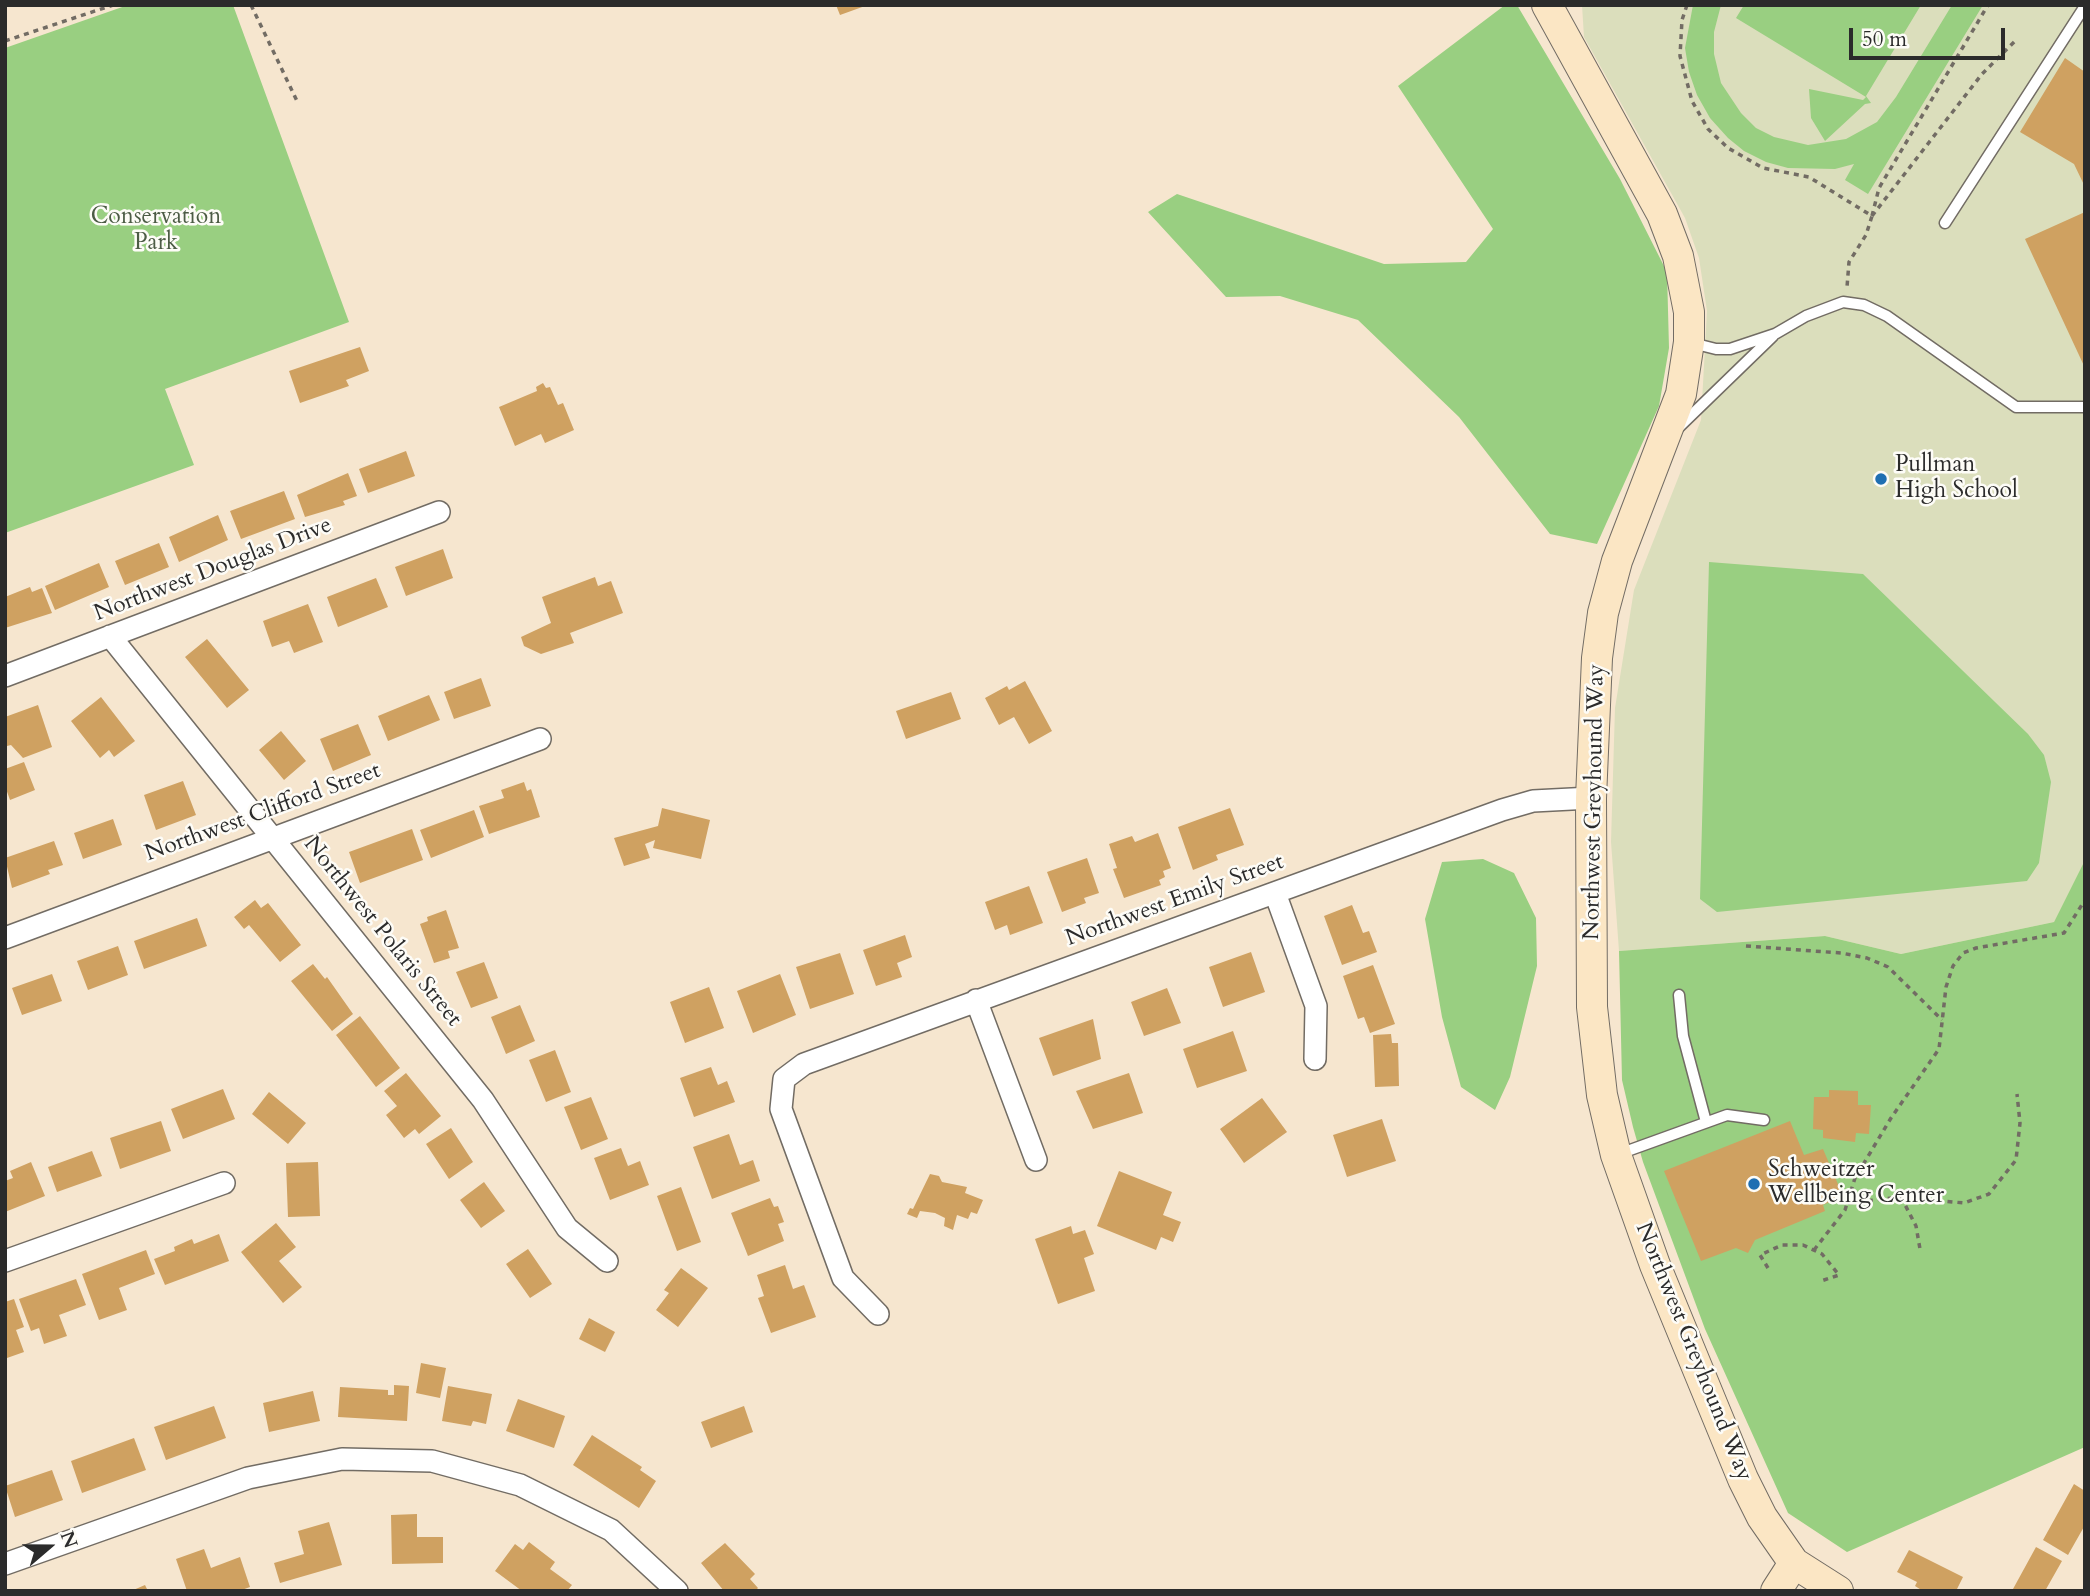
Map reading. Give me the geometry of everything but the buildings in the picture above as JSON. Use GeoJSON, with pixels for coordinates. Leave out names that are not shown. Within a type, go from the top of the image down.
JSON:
{"type":"FeatureCollection","features":[{"type":"Feature","properties":{"kind":"street","name":"Northwest Greyhound Way"},"geometry":{"type":"LineString","coordinates":[[1549,6],[1662,214],[1678,256],[1686,293],[1689,342],[1681,394],[1617,561],[1603,613],[1593,704],[1591,798],[1594,1042],[1602,1095],[1616,1155],[1724,1438],[1762,1517],[1794,1563]]}},
{"type":"Feature","properties":{"kind":"street","name":"Northwest Douglas Drive"},"geometry":{"type":"LineString","coordinates":[[5,676],[439,512]]}},
{"type":"Feature","properties":{"kind":"street","name":"Northwest Polaris Street"},"geometry":{"type":"LineString","coordinates":[[110,636],[483,1100],[567,1228],[607,1261]]}},
{"type":"Feature","properties":{"kind":"street","name":"Northwest Clifford Street"},"geometry":{"type":"LineString","coordinates":[[5,938],[272,836],[540,739]]}},
{"type":"Feature","properties":{"kind":"street","name":"Northwest Emily Street"},"geometry":{"type":"LineString","coordinates":[[878,1314],[843,1278],[781,1109],[784,1079],[804,1064],[1533,800],[1591,798]]}},
{"type":"Feature","properties":{"kind":"street"},"geometry":{"type":"LineString","coordinates":[[1275,892],[1315,1006],[1315,1059]]}},
{"type":"Feature","properties":{"kind":"street"},"geometry":{"type":"LineString","coordinates":[[976,1000],[1036,1160]]}},
{"type":"Feature","properties":{"kind":"street"},"geometry":{"type":"LineString","coordinates":[[5,1261],[224,1183]]}},
{"type":"Feature","properties":{"kind":"street"},"geometry":{"type":"LineString","coordinates":[[5,1564],[248,1478],[342,1459],[432,1461],[520,1485],[611,1530],[677,1591]]}},
{"type":"Feature","properties":{"kind":"street"},"geometry":{"type":"LineString","coordinates":[[1776,1591],[1794,1563],[1838,1591]]}},
{"type":"Feature","properties":{"kind":"lane"},"geometry":{"type":"LineString","coordinates":[[1945,223],[2085,6]]}},
{"type":"Feature","properties":{"kind":"lane"},"geometry":{"type":"LineString","coordinates":[[1689,342],[1716,349],[1730,349],[1775,334],[1806,316],[1843,302],[1864,305],[1887,316],[1985,388],[2016,407],[2085,407]]}},
{"type":"Feature","properties":{"kind":"lane"},"geometry":{"type":"LineString","coordinates":[[1662,444],[1775,334]]}},
{"type":"Feature","properties":{"kind":"lane"},"geometry":{"type":"LineString","coordinates":[[1679,995],[1683,1036],[1706,1122]]}},
{"type":"Feature","properties":{"kind":"lane"},"geometry":{"type":"LineString","coordinates":[[1616,1155],[1727,1115],[1764,1120]]}},
{"type":"Feature","properties":{"kind":"path"},"geometry":{"type":"LineString","coordinates":[[5,41],[113,5]]}},
{"type":"Feature","properties":{"kind":"path"},"geometry":{"type":"LineString","coordinates":[[251,5],[298,103]]}},
{"type":"Feature","properties":{"kind":"path"},"geometry":{"type":"LineString","coordinates":[[1687,5],[1682,20],[1680,56],[1692,101],[1708,129],[1728,148],[1763,168],[1809,177],[1872,216]]}},
{"type":"Feature","properties":{"kind":"path"},"geometry":{"type":"LineString","coordinates":[[1843,302],[1849,279],[1849,262],[1866,235],[1879,188],[1988,5]]}},
{"type":"Feature","properties":{"kind":"path"},"geometry":{"type":"LineString","coordinates":[[1872,216],[1982,74],[2016,40]]}},
{"type":"Feature","properties":{"kind":"path"},"geometry":{"type":"LineString","coordinates":[[1814,1250],[1848,1203],[1861,1169],[1939,1049],[1953,965],[1963,953],[2064,933],[2085,900]]}},
{"type":"Feature","properties":{"kind":"path"},"geometry":{"type":"LineString","coordinates":[[1746,946],[1841,953],[1867,958],[1888,967],[1942,1020]]}},
{"type":"Feature","properties":{"kind":"path"},"geometry":{"type":"LineString","coordinates":[[1848,1203],[1900,1197],[1964,1203],[1977,1200],[1999,1185],[2016,1160],[2020,1123],[2017,1094]]}},
{"type":"Feature","properties":{"kind":"path"},"geometry":{"type":"LineString","coordinates":[[1900,1197],[1916,1226],[1920,1249]]}},
{"type":"Feature","properties":{"kind":"path"},"geometry":{"type":"LineString","coordinates":[[1768,1268],[1760,1255],[1791,1244],[1814,1250],[1830,1262],[1839,1275],[1821,1281]]}},
{"type":"Feature","properties":{"kind":"shaded area","name":"Pullman High School"},"geometry":{"type":"Polygon","coordinates":[[[1582,5],[2085,5],[2085,860],[2054,922],[1901,954],[1825,936],[1619,951],[1611,842],[1615,708],[1634,590],[1701,420],[1707,311],[1699,258],[1685,218],[1584,37],[1582,5]]]}},
{"type":"Feature","properties":{"kind":"green space","name":"Conservation Park"},"geometry":{"type":"Polygon","coordinates":[[[128,5],[233,5],[349,322],[165,389],[194,465],[5,533],[5,48],[128,5]]]}},
{"type":"Feature","properties":{"kind":"green space"},"geometry":{"type":"Polygon","coordinates":[[[1505,5],[1517,5],[1620,179],[1667,272],[1669,348],[1659,406],[1597,544],[1550,534],[1459,417],[1358,320],[1280,296],[1226,297],[1148,212],[1177,194],[1384,264],[1466,262],[1493,229],[1398,86],[1505,5]]]}},
{"type":"Feature","properties":{"kind":"green space"},"geometry":{"type":"Polygon","coordinates":[[[1693,5],[1721,5],[1714,32],[1714,54],[1721,83],[1741,113],[1756,128],[1774,137],[1808,145],[1846,139],[1877,122],[1896,97],[1952,5],[1983,5],[1868,194],[1845,180],[1854,164],[1835,169],[1788,168],[1766,162],[1744,151],[1728,138],[1710,118],[1697,95],[1689,72],[1685,48],[1693,5]]]}},
{"type":"Feature","properties":{"kind":"green space"},"geometry":{"type":"Polygon","coordinates":[[[1744,5],[1921,5],[1866,96],[1871,103],[1865,104],[1825,141],[1811,118],[1809,89],[1863,100],[1866,97],[1736,18],[1744,5]]]}},
{"type":"Feature","properties":{"kind":"green space"},"geometry":{"type":"Polygon","coordinates":[[[1709,562],[1863,574],[2028,734],[2044,755],[2051,782],[2039,863],[2027,881],[1717,912],[1700,899],[1709,562]]]}},
{"type":"Feature","properties":{"kind":"green space"},"geometry":{"type":"Polygon","coordinates":[[[1483,859],[1514,873],[1536,918],[1537,966],[1510,1077],[1495,1110],[1461,1087],[1442,1017],[1425,919],[1442,862],[1483,859]]]}},
{"type":"Feature","properties":{"kind":"green space"},"geometry":{"type":"Polygon","coordinates":[[[2085,860],[2085,1447],[1847,1552],[1788,1513],[1705,1329],[1643,1162],[1622,1080],[1619,951],[1825,936],[1901,954],[2054,922],[2085,860]]]}},
{"type":"Feature","properties":{"kind":"place","name":"Pullman High School"},"geometry":{"type":"Point","coordinates":[1881,479]}},
{"type":"Feature","properties":{"kind":"place","name":"Schweitzer Wellbeing Center"},"geometry":{"type":"Point","coordinates":[1754,1184]}}]}
